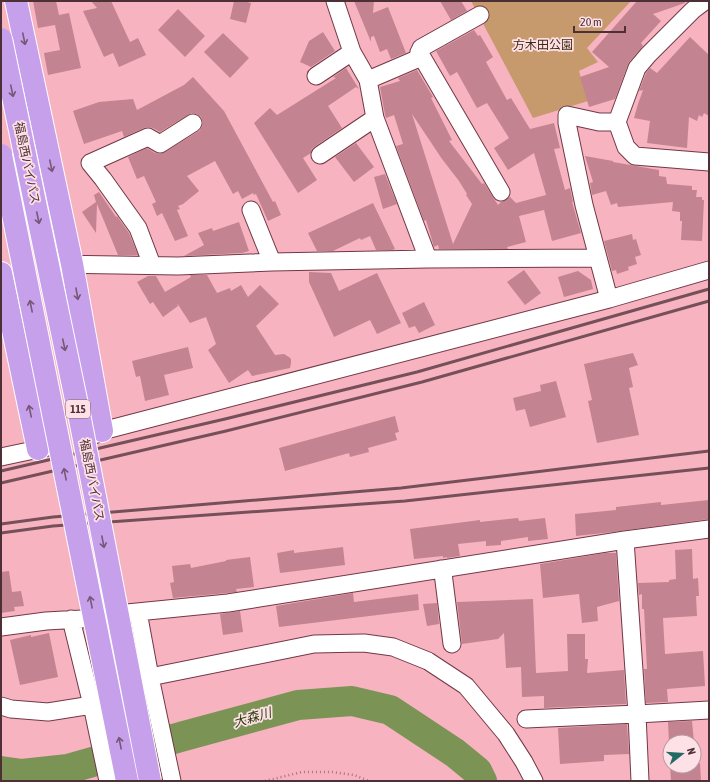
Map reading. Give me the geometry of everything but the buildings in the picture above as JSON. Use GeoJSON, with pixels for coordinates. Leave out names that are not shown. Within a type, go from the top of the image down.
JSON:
{"type":"FeatureCollection","features":[{"type":"Feature","properties":{"kind":"highway"},"geometry":{"type":"LineString","coordinates":[[16,1],[63,264],[98,433]]}},
{"type":"Feature","properties":{"kind":"highway","name":"福島西バイパス"},"geometry":{"type":"LineString","coordinates":[[1,39],[80,419],[150,781]]}},
{"type":"Feature","properties":{"kind":"highway","name":"福島西バイパス"},"geometry":{"type":"LineString","coordinates":[[1,155],[127,781]]}},
{"type":"Feature","properties":{"kind":"highway"},"geometry":{"type":"LineString","coordinates":[[4,269],[43,448]]}},
{"type":"Feature","properties":{"kind":"street"},"geometry":{"type":"LineString","coordinates":[[335,1],[352,52],[368,80],[375,118],[428,259]]}},
{"type":"Feature","properties":{"kind":"street"},"geometry":{"type":"LineString","coordinates":[[696,4],[648,55],[638,68],[617,122],[626,147],[635,156],[709,162]]}},
{"type":"Feature","properties":{"kind":"street"},"geometry":{"type":"LineString","coordinates":[[368,80],[417,59],[422,48],[480,15]]}},
{"type":"Feature","properties":{"kind":"street"},"geometry":{"type":"LineString","coordinates":[[316,76],[352,52]]}},
{"type":"Feature","properties":{"kind":"street"},"geometry":{"type":"LineString","coordinates":[[420,52],[501,192]]}},
{"type":"Feature","properties":{"kind":"street"},"geometry":{"type":"LineString","coordinates":[[609,299],[584,205],[567,122],[567,114],[599,122],[617,122]]}},
{"type":"Feature","properties":{"kind":"street"},"geometry":{"type":"LineString","coordinates":[[320,155],[375,118]]}},
{"type":"Feature","properties":{"kind":"street"},"geometry":{"type":"LineString","coordinates":[[152,265],[138,228],[90,163],[148,137],[160,144],[193,123]]}},
{"type":"Feature","properties":{"kind":"street"},"geometry":{"type":"LineString","coordinates":[[251,210],[272,262]]}},
{"type":"Feature","properties":{"kind":"street"},"geometry":{"type":"LineString","coordinates":[[63,264],[178,266],[272,262],[428,259],[597,258]]}},
{"type":"Feature","properties":{"kind":"street"},"geometry":{"type":"LineString","coordinates":[[98,433],[609,299],[709,270]]}},
{"type":"Feature","properties":{"kind":"street"},"geometry":{"type":"LineString","coordinates":[[1,457],[43,448]]}},
{"type":"Feature","properties":{"kind":"street"},"geometry":{"type":"LineString","coordinates":[[172,781],[152,684],[133,612],[228,603],[625,540],[709,529]]}},
{"type":"Feature","properties":{"kind":"street"},"geometry":{"type":"LineString","coordinates":[[625,540],[640,781]]}},
{"type":"Feature","properties":{"kind":"street"},"geometry":{"type":"LineString","coordinates":[[441,569],[443,573],[452,644]]}},
{"type":"Feature","properties":{"kind":"street"},"geometry":{"type":"LineString","coordinates":[[1,627],[77,619],[92,705],[108,781]]}},
{"type":"Feature","properties":{"kind":"street"},"geometry":{"type":"LineString","coordinates":[[152,684],[314,644],[364,643],[393,647],[428,661],[466,686],[506,734],[534,781]]}},
{"type":"Feature","properties":{"kind":"street"},"geometry":{"type":"LineString","coordinates":[[1,706],[11,709],[48,712],[92,705]]}},
{"type":"Feature","properties":{"kind":"street"},"geometry":{"type":"LineString","coordinates":[[526,719],[709,710]]}},
{"type":"Feature","properties":{"kind":"path"},"geometry":{"type":"LineString","coordinates":[[265,781],[302,772],[332,772],[354,775],[369,781]]}},
{"type":"Feature","properties":{"kind":"green space","name":"方木田公園"},"geometry":{"type":"Polygon","coordinates":[[[471,1],[631,1],[587,48],[598,62],[579,71],[588,101],[533,118],[471,1]]]}},
{"type":"Feature","properties":{"kind":"waterway","name":"大森川"},"geometry":{"type":"LineString","coordinates":[[1,771],[22,774],[68,769],[298,705],[352,701],[390,710],[455,753],[477,771],[482,781]]}},
{"type":"Feature","properties":{"kind":"railway"},"geometry":{"type":"LineString","coordinates":[[1,471],[225,419],[417,372],[709,289]]}},
{"type":"Feature","properties":{"kind":"railway"},"geometry":{"type":"LineString","coordinates":[[1,483],[226,431],[422,382],[709,301]]}},
{"type":"Feature","properties":{"kind":"railway"},"geometry":{"type":"LineString","coordinates":[[1,524],[53,517],[401,488],[709,451]]}},
{"type":"Feature","properties":{"kind":"railway"},"geometry":{"type":"LineString","coordinates":[[1,533],[53,526],[405,501],[709,468]]}}]}
